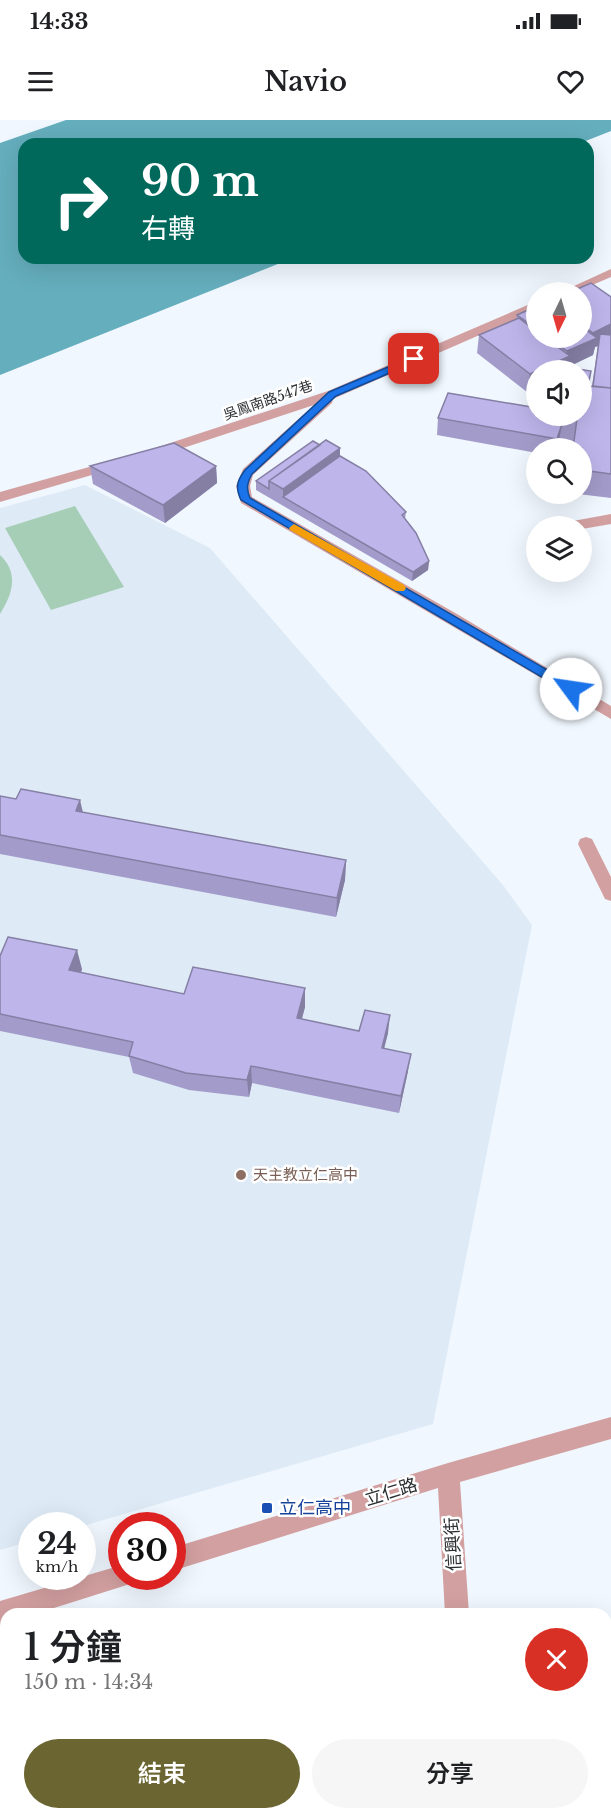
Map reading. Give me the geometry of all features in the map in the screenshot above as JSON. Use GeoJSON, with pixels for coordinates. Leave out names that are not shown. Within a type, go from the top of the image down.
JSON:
{"type":"FeatureCollection","features":[{"type":"Feature","properties":{"kind":"street"},"geometry":{"type":"LineString","coordinates":[[590,282],[611,273]]}},
{"type":"Feature","properties":{"kind":"street","name":"吳鳳南路547巷"},"geometry":{"type":"LineString","coordinates":[[145,455],[200,440],[333,394],[526,310]]}},
{"type":"Feature","properties":{"kind":"street"},"geometry":{"type":"LineString","coordinates":[[333,394],[248,472],[243,480],[242,490],[246,500],[452,618],[611,713]]}},
{"type":"Feature","properties":{"kind":"street"},"geometry":{"type":"LineString","coordinates":[[0,497],[122,462]]}},
{"type":"Feature","properties":{"kind":"street"},"geometry":{"type":"LineString","coordinates":[[592,522],[611,519]]}},
{"type":"Feature","properties":{"kind":"street"},"geometry":{"type":"LineString","coordinates":[[586,844],[611,894]]}},
{"type":"Feature","properties":{"kind":"street","name":"立仁路"},"geometry":{"type":"LineString","coordinates":[[186,1556],[448,1474],[611,1428]]}},
{"type":"Feature","properties":{"kind":"street","name":"信興街"},"geometry":{"type":"LineString","coordinates":[[448,1474],[457,1608]]}},
{"type":"Feature","properties":{"kind":"street"},"geometry":{"type":"LineString","coordinates":[[16,1608],[108,1580]]}},
{"type":"Feature","properties":{"kind":"shaded area","name":"天主教立仁高中"},"geometry":{"type":"Polygon","coordinates":[[[85,485],[210,548],[503,885],[532,925],[433,1424],[131,1512],[108,1512],[108,1519],[96,1522],[96,1512],[18,1512],[18,1545],[0,1550],[0,508],[85,485]]]}},
{"type":"Feature","properties":{"kind":"green space"},"geometry":{"type":"Polygon","coordinates":[[[75,506],[124,587],[51,610],[5,528],[75,506]]]}},
{"type":"Feature","properties":{"kind":"green space"},"geometry":{"type":"Polygon","coordinates":[[[0,555],[10,569],[12,583],[11,591],[0,614],[0,555]]]}},
{"type":"Feature","properties":{"kind":"water"},"geometry":{"type":"Polygon","coordinates":[[[66,120],[611,120],[611,131],[593,138],[18,138],[18,264],[278,264],[0,375],[0,143],[66,120]]]}},
{"type":"Feature","properties":{"kind":"building"},"geometry":{"type":"Polygon","coordinates":[[[592,284],[611,297],[611,324],[593,333],[592,284]]]}},
{"type":"Feature","properties":{"kind":"building"},"geometry":{"type":"Polygon","coordinates":[[[526,311],[526,321],[517,315],[526,311]]]}},
{"type":"Feature","properties":{"kind":"building"},"geometry":{"type":"Polygon","coordinates":[[[519,318],[526,323],[526,348],[559,348],[570,356],[561,360],[526,360],[526,371],[479,335],[519,318]]]}},
{"type":"Feature","properties":{"kind":"building"},"geometry":{"type":"Polygon","coordinates":[[[600,334],[611,335],[611,388],[593,386],[600,334]]]}},
{"type":"Feature","properties":{"kind":"building"},"geometry":{"type":"Polygon","coordinates":[[[592,386],[611,388],[611,474],[592,471],[592,438],[574,438],[576,426],[592,426],[592,386]]]}},
{"type":"Feature","properties":{"kind":"building"},"geometry":{"type":"Polygon","coordinates":[[[448,393],[526,406],[526,426],[561,426],[557,438],[551,438],[438,418],[448,393]]]}},
{"type":"Feature","properties":{"kind":"building"},"geometry":{"type":"Polygon","coordinates":[[[326,440],[340,448],[283,489],[269,481],[326,440]]]}},
{"type":"Feature","properties":{"kind":"building"},"geometry":{"type":"Polygon","coordinates":[[[313,441],[320,445],[269,481],[269,489],[256,481],[313,441]]]}},
{"type":"Feature","properties":{"kind":"building"},"geometry":{"type":"Polygon","coordinates":[[[174,443],[216,466],[163,505],[90,466],[174,443]]]}},
{"type":"Feature","properties":{"kind":"building"},"geometry":{"type":"Polygon","coordinates":[[[340,456],[366,471],[406,512],[402,515],[416,533],[429,561],[413,572],[283,497],[340,456]]]}},
{"type":"Feature","properties":{"kind":"building"},"geometry":{"type":"Polygon","coordinates":[[[21,789],[80,800],[76,811],[346,860],[337,898],[0,835],[0,796],[16,799],[21,789]]]}},
{"type":"Feature","properties":{"kind":"building"},"geometry":{"type":"Polygon","coordinates":[[[8,937],[77,950],[69,970],[184,994],[193,967],[305,988],[297,1018],[359,1031],[365,1010],[390,1015],[382,1048],[411,1054],[401,1096],[251,1066],[247,1080],[186,1073],[129,1056],[133,1042],[0,1014],[0,956],[8,937]]]}},
{"type":"Feature","properties":{"kind":"slow traffic"},"geometry":{"type":"LineString","coordinates":[[294,528],[400,588]]}},
{"type":"Feature","properties":{"kind":"place","name":"天主教立仁高中"},"geometry":{"type":"Point","coordinates":[241,1175]}},
{"type":"Feature","properties":{"kind":"place","name":"立仁高中"},"geometry":{"type":"Point","coordinates":[267,1508]}},
{"type":"Feature","properties":{"kind":"route"},"geometry":{"type":"LineString","coordinates":[[414,359],[333,394],[248,472],[243,480],[242,490],[246,500],[571,689]]}}]}
